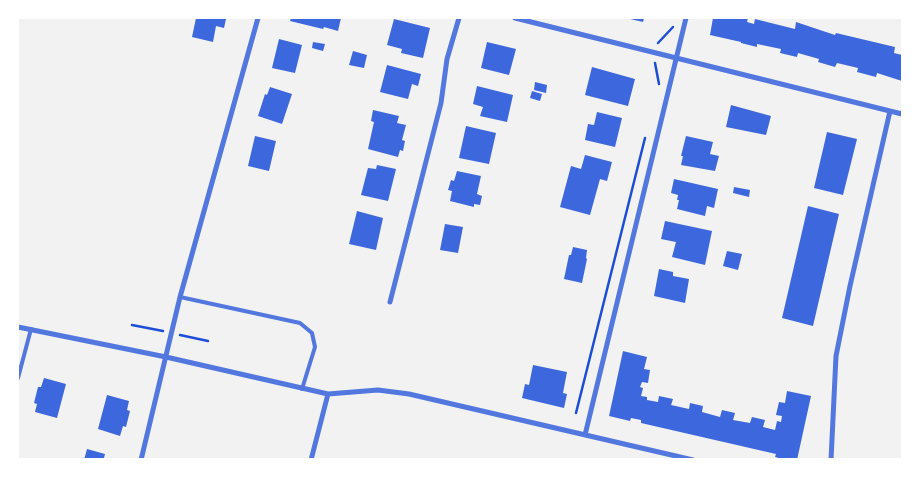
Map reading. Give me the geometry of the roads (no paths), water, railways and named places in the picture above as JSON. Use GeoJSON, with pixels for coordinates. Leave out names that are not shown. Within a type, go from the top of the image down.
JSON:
{"type":"FeatureCollection","features":[{"type":"Feature","properties":{"kind":"street"},"geometry":{"type":"LineString","coordinates":[[141,460],[180,297],[258,18]]}},
{"type":"Feature","properties":{"kind":"street"},"geometry":{"type":"LineString","coordinates":[[390,302],[441,103],[448,59],[459,18]]}},
{"type":"Feature","properties":{"kind":"street"},"geometry":{"type":"LineString","coordinates":[[515,18],[902,114]]}},
{"type":"Feature","properties":{"kind":"street"},"geometry":{"type":"LineString","coordinates":[[585,435],[686,18]]}},
{"type":"Feature","properties":{"kind":"street"},"geometry":{"type":"LineString","coordinates":[[831,460],[836,356],[852,276],[890,111]]}},
{"type":"Feature","properties":{"kind":"street"},"geometry":{"type":"LineString","coordinates":[[18,327],[166,357],[328,394],[378,390],[409,394],[693,460]]}},
{"type":"Feature","properties":{"kind":"street"},"geometry":{"type":"LineString","coordinates":[[311,460],[328,394]]}},
{"type":"Feature","properties":{"kind":"lane"},"geometry":{"type":"LineString","coordinates":[[180,297],[300,323],[312,333],[315,347],[302,389]]}},
{"type":"Feature","properties":{"kind":"lane"},"geometry":{"type":"LineString","coordinates":[[18,378],[31,330]]}}]}
